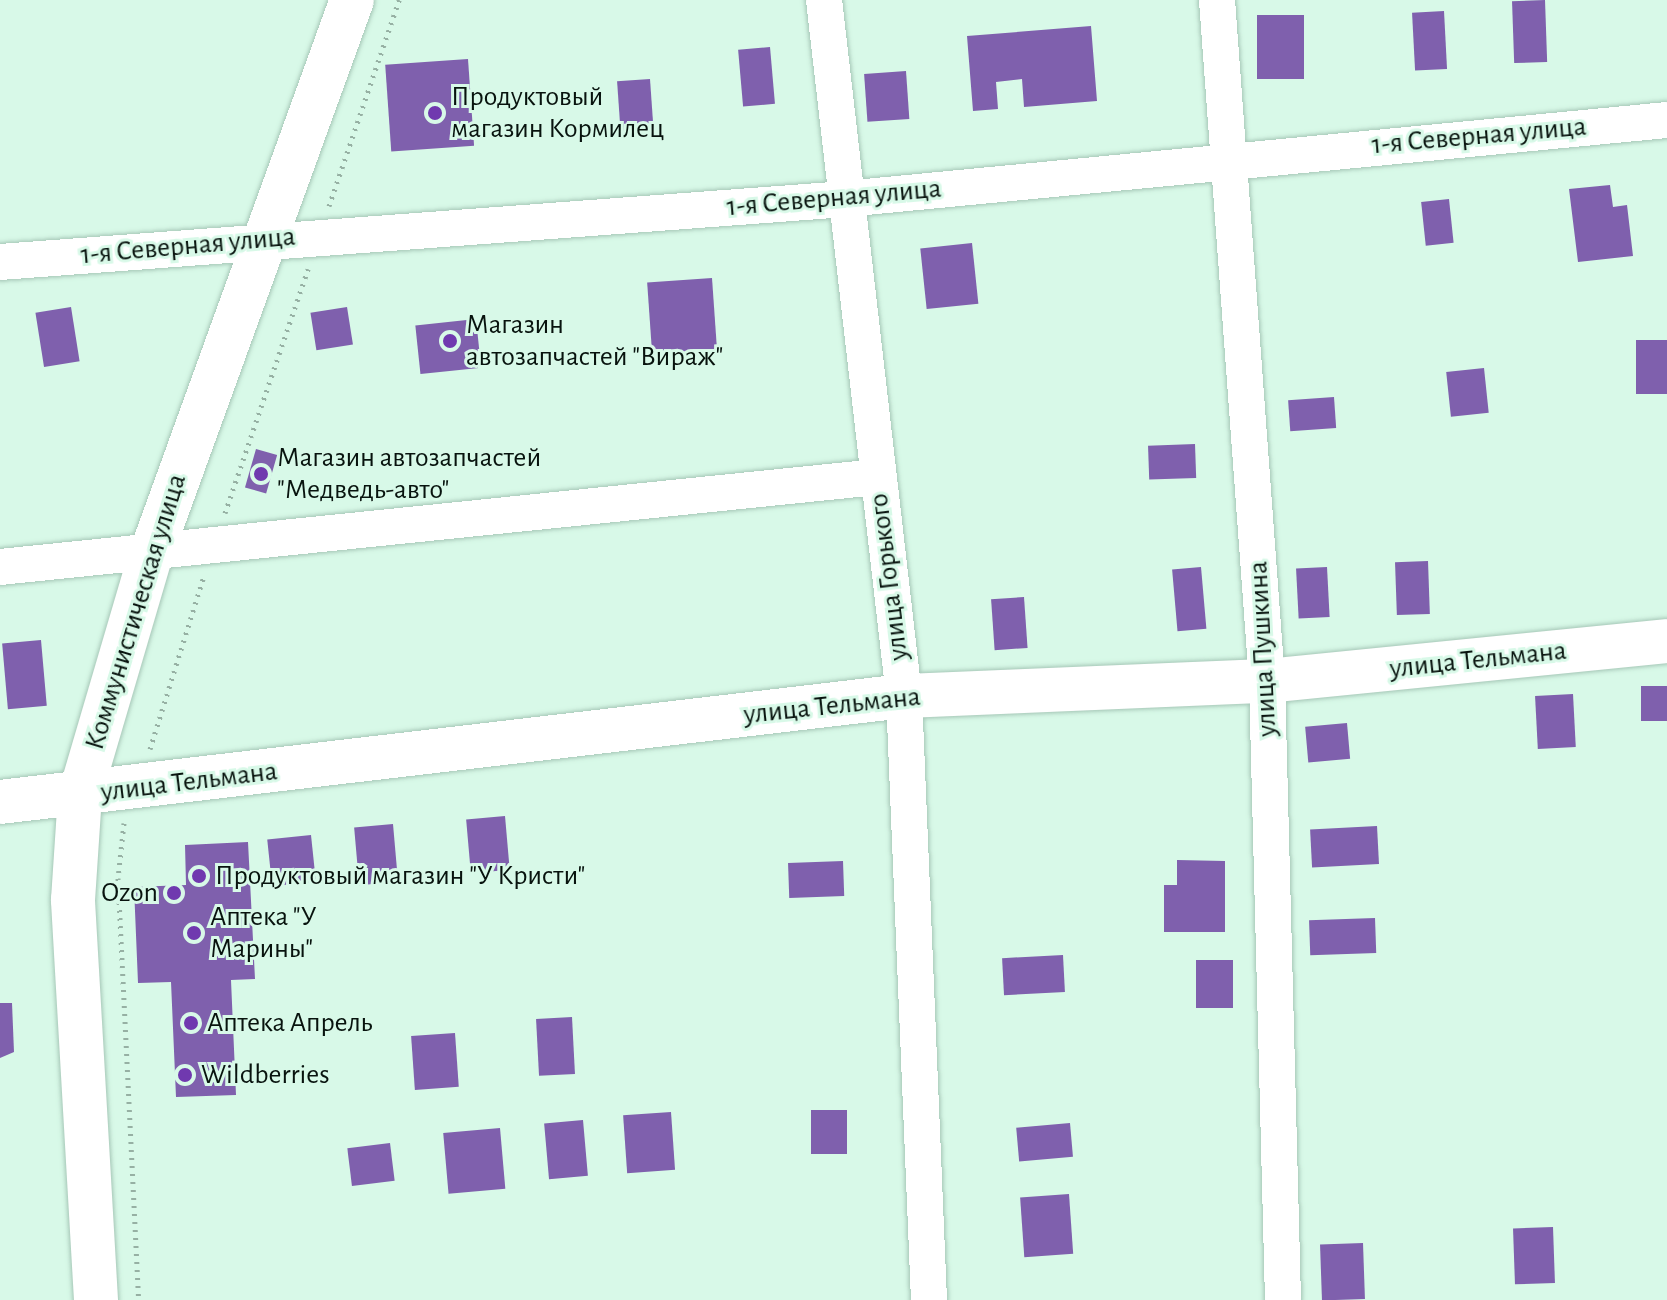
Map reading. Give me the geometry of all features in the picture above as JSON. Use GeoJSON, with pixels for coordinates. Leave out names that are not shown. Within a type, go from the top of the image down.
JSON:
{"type":"FeatureCollection","features":[{"type":"Feature","properties":{"kind":"street","name":"Коммунистическая улица"},"geometry":{"type":"LineString","coordinates":[[96,1300],[73,900],[80,795],[151,554],[261,239],[352,0]]}},
{"type":"Feature","properties":{"kind":"street","name":"улица Горького"},"geometry":{"type":"LineString","coordinates":[[824,0],[904,696],[929,1300]]}},
{"type":"Feature","properties":{"kind":"street","name":"улица Пушкина"},"geometry":{"type":"LineString","coordinates":[[1217,0],[1267,681],[1283,1300]]}},
{"type":"Feature","properties":{"kind":"street","name":"1-я Северная улица"},"geometry":{"type":"LineString","coordinates":[[0,262],[261,239],[845,199],[1227,159],[1667,120]]}},
{"type":"Feature","properties":{"kind":"street"},"geometry":{"type":"LineString","coordinates":[[0,567],[213,548],[877,477]]}},
{"type":"Feature","properties":{"kind":"street","name":"улица Тельмана"},"geometry":{"type":"LineString","coordinates":[[0,802],[904,696],[1267,681],[1667,641]]}},
{"type":"Feature","properties":{"kind":"path"},"geometry":{"type":"LineString","coordinates":[[139,1300],[118,838],[138,788],[213,548],[399,0]]}},
{"type":"Feature","properties":{"kind":"building"},"geometry":{"type":"Polygon","coordinates":[[[1545,0],[1547,62],[1514,63],[1512,1],[1545,0]]]}},
{"type":"Feature","properties":{"kind":"building"},"geometry":{"type":"Polygon","coordinates":[[[1444,11],[1447,69],[1415,71],[1412,13],[1444,11]]]}},
{"type":"Feature","properties":{"kind":"building"},"geometry":{"type":"Polygon","coordinates":[[[1257,15],[1304,15],[1304,79],[1257,79],[1257,15]]]}},
{"type":"Feature","properties":{"kind":"building"},"geometry":{"type":"Polygon","coordinates":[[[1091,26],[1097,101],[1024,107],[1022,79],[996,82],[998,109],[973,111],[967,36],[1091,26]]]}},
{"type":"Feature","properties":{"kind":"building"},"geometry":{"type":"Polygon","coordinates":[[[770,47],[775,104],[743,107],[738,50],[770,47]]]}},
{"type":"Feature","properties":{"kind":"building"},"geometry":{"type":"Polygon","coordinates":[[[468,59],[474,146],[391,152],[385,65],[468,59]]]}},
{"type":"Feature","properties":{"kind":"building"},"geometry":{"type":"Polygon","coordinates":[[[906,71],[909,119],[867,122],[864,74],[906,71]]]}},
{"type":"Feature","properties":{"kind":"building"},"geometry":{"type":"Polygon","coordinates":[[[650,79],[654,136],[621,138],[617,81],[650,79]]]}},
{"type":"Feature","properties":{"kind":"building"},"geometry":{"type":"Polygon","coordinates":[[[1610,185],[1613,207],[1627,205],[1633,256],[1578,262],[1569,189],[1610,185]]]}},
{"type":"Feature","properties":{"kind":"building"},"geometry":{"type":"Polygon","coordinates":[[[1449,199],[1454,243],[1426,246],[1421,202],[1449,199]]]}},
{"type":"Feature","properties":{"kind":"building"},"geometry":{"type":"Polygon","coordinates":[[[972,243],[978,304],[927,309],[920,248],[972,243]]]}},
{"type":"Feature","properties":{"kind":"building"},"geometry":{"type":"Polygon","coordinates":[[[712,278],[717,353],[652,357],[647,283],[712,278]]]}},
{"type":"Feature","properties":{"kind":"building"},"geometry":{"type":"Polygon","coordinates":[[[71,307],[80,361],[44,367],[35,313],[71,307]]]}},
{"type":"Feature","properties":{"kind":"building"},"geometry":{"type":"Polygon","coordinates":[[[347,307],[353,345],[316,350],[310,313],[347,307]]]}},
{"type":"Feature","properties":{"kind":"building"},"geometry":{"type":"Polygon","coordinates":[[[476,319],[481,368],[420,374],[415,325],[476,319]]]}},
{"type":"Feature","properties":{"kind":"building"},"geometry":{"type":"Polygon","coordinates":[[[1636,340],[1667,340],[1667,394],[1636,394],[1636,340]]]}},
{"type":"Feature","properties":{"kind":"building"},"geometry":{"type":"Polygon","coordinates":[[[1484,368],[1489,413],[1451,417],[1446,372],[1484,368]]]}},
{"type":"Feature","properties":{"kind":"building"},"geometry":{"type":"Polygon","coordinates":[[[1334,397],[1336,428],[1290,431],[1288,400],[1334,397]]]}},
{"type":"Feature","properties":{"kind":"building"},"geometry":{"type":"Polygon","coordinates":[[[1195,444],[1196,478],[1149,480],[1148,446],[1195,444]]]}},
{"type":"Feature","properties":{"kind":"building"},"geometry":{"type":"Polygon","coordinates":[[[256,449],[277,455],[266,494],[245,487],[256,449]]]}},
{"type":"Feature","properties":{"kind":"building"},"geometry":{"type":"Polygon","coordinates":[[[1428,561],[1430,614],[1397,615],[1395,562],[1428,561]]]}},
{"type":"Feature","properties":{"kind":"building"},"geometry":{"type":"Polygon","coordinates":[[[1201,567],[1206,629],[1178,631],[1172,570],[1201,567]]]}},
{"type":"Feature","properties":{"kind":"building"},"geometry":{"type":"Polygon","coordinates":[[[1327,567],[1330,617],[1299,619],[1296,569],[1327,567]]]}},
{"type":"Feature","properties":{"kind":"building"},"geometry":{"type":"Polygon","coordinates":[[[1024,597],[1028,648],[995,650],[991,599],[1024,597]]]}},
{"type":"Feature","properties":{"kind":"building"},"geometry":{"type":"Polygon","coordinates":[[[41,640],[47,706],[8,709],[2,643],[41,640]]]}},
{"type":"Feature","properties":{"kind":"building"},"geometry":{"type":"Polygon","coordinates":[[[1641,686],[1667,686],[1667,721],[1641,721],[1641,686]]]}},
{"type":"Feature","properties":{"kind":"building"},"geometry":{"type":"Polygon","coordinates":[[[1573,694],[1576,747],[1538,749],[1535,696],[1573,694]]]}},
{"type":"Feature","properties":{"kind":"building"},"geometry":{"type":"Polygon","coordinates":[[[1347,723],[1350,759],[1308,763],[1305,727],[1347,723]]]}},
{"type":"Feature","properties":{"kind":"building"},"geometry":{"type":"Polygon","coordinates":[[[505,816],[510,870],[471,873],[466,819],[505,816]]]}},
{"type":"Feature","properties":{"kind":"building"},"geometry":{"type":"Polygon","coordinates":[[[393,824],[398,882],[359,885],[354,827],[393,824]]]}},
{"type":"Feature","properties":{"kind":"building"},"geometry":{"type":"Polygon","coordinates":[[[1377,826],[1379,864],[1312,867],[1310,830],[1377,826]]]}},
{"type":"Feature","properties":{"kind":"building"},"geometry":{"type":"Polygon","coordinates":[[[311,835],[316,882],[272,886],[267,840],[311,835]]]}},
{"type":"Feature","properties":{"kind":"building","name":"Аптека \"У Марины\""},"geometry":{"type":"Polygon","coordinates":[[[248,842],[255,979],[231,980],[236,1095],[176,1097],[171,982],[138,983],[134,887],[186,885],[185,845],[248,842]]]}},
{"type":"Feature","properties":{"kind":"building"},"geometry":{"type":"Polygon","coordinates":[[[1177,860],[1225,861],[1225,932],[1164,932],[1164,885],[1177,885],[1177,860]]]}},
{"type":"Feature","properties":{"kind":"building"},"geometry":{"type":"Polygon","coordinates":[[[843,861],[844,896],[789,898],[788,863],[843,861]]]}},
{"type":"Feature","properties":{"kind":"building"},"geometry":{"type":"Polygon","coordinates":[[[1375,918],[1376,953],[1310,955],[1309,920],[1375,918]]]}},
{"type":"Feature","properties":{"kind":"building"},"geometry":{"type":"Polygon","coordinates":[[[1063,955],[1065,992],[1004,995],[1002,958],[1063,955]]]}},
{"type":"Feature","properties":{"kind":"building"},"geometry":{"type":"Polygon","coordinates":[[[1196,960],[1233,960],[1233,1008],[1196,1008],[1196,960]]]}},
{"type":"Feature","properties":{"kind":"building"},"geometry":{"type":"Polygon","coordinates":[[[0,1003],[12,1003],[14,1052],[0,1058],[0,1003]]]}},
{"type":"Feature","properties":{"kind":"building"},"geometry":{"type":"Polygon","coordinates":[[[572,1017],[575,1074],[539,1076],[536,1019],[572,1017]]]}},
{"type":"Feature","properties":{"kind":"building"},"geometry":{"type":"Polygon","coordinates":[[[455,1033],[459,1087],[415,1090],[411,1036],[455,1033]]]}},
{"type":"Feature","properties":{"kind":"building"},"geometry":{"type":"Polygon","coordinates":[[[811,1110],[847,1110],[847,1154],[811,1154],[811,1110]]]}},
{"type":"Feature","properties":{"kind":"building"},"geometry":{"type":"Polygon","coordinates":[[[671,1112],[675,1170],[627,1173],[623,1115],[671,1112]]]}},
{"type":"Feature","properties":{"kind":"building"},"geometry":{"type":"Polygon","coordinates":[[[583,1120],[588,1176],[549,1179],[544,1123],[583,1120]]]}},
{"type":"Feature","properties":{"kind":"building"},"geometry":{"type":"Polygon","coordinates":[[[1070,1123],[1073,1157],[1019,1162],[1016,1128],[1070,1123]]]}},
{"type":"Feature","properties":{"kind":"building"},"geometry":{"type":"Polygon","coordinates":[[[500,1128],[505,1189],[449,1194],[443,1133],[500,1128]]]}},
{"type":"Feature","properties":{"kind":"building"},"geometry":{"type":"Polygon","coordinates":[[[390,1143],[395,1181],[352,1186],[347,1148],[390,1143]]]}},
{"type":"Feature","properties":{"kind":"building"},"geometry":{"type":"Polygon","coordinates":[[[1069,1194],[1073,1254],[1024,1257],[1020,1197],[1069,1194]]]}},
{"type":"Feature","properties":{"kind":"building"},"geometry":{"type":"Polygon","coordinates":[[[1553,1227],[1555,1283],[1515,1284],[1513,1228],[1553,1227]]]}},
{"type":"Feature","properties":{"kind":"building"},"geometry":{"type":"Polygon","coordinates":[[[1363,1243],[1365,1299],[1322,1300],[1320,1245],[1363,1243]]]}},
{"type":"Feature","properties":{"kind":"place","name":"Продуктовый магазин Кормилец"},"geometry":{"type":"Point","coordinates":[435,113]}},
{"type":"Feature","properties":{"kind":"place","name":"Магазин автозапчастей \"Вираж\""},"geometry":{"type":"Point","coordinates":[450,341]}},
{"type":"Feature","properties":{"kind":"place","name":"Магазин автозапчастей \"Медведь-авто\""},"geometry":{"type":"Point","coordinates":[261,474]}},
{"type":"Feature","properties":{"kind":"place","name":"Продуктовый магазин \"У Кристи\""},"geometry":{"type":"Point","coordinates":[199,876]}},
{"type":"Feature","properties":{"kind":"place","name":"Ozon"},"geometry":{"type":"Point","coordinates":[174,893]}},
{"type":"Feature","properties":{"kind":"place","name":"Аптека \"У Марины\""},"geometry":{"type":"Point","coordinates":[194,933]}},
{"type":"Feature","properties":{"kind":"place","name":"Аптека Апрель"},"geometry":{"type":"Point","coordinates":[191,1023]}},
{"type":"Feature","properties":{"kind":"place","name":"Wildberries"},"geometry":{"type":"Point","coordinates":[185,1075]}}]}
